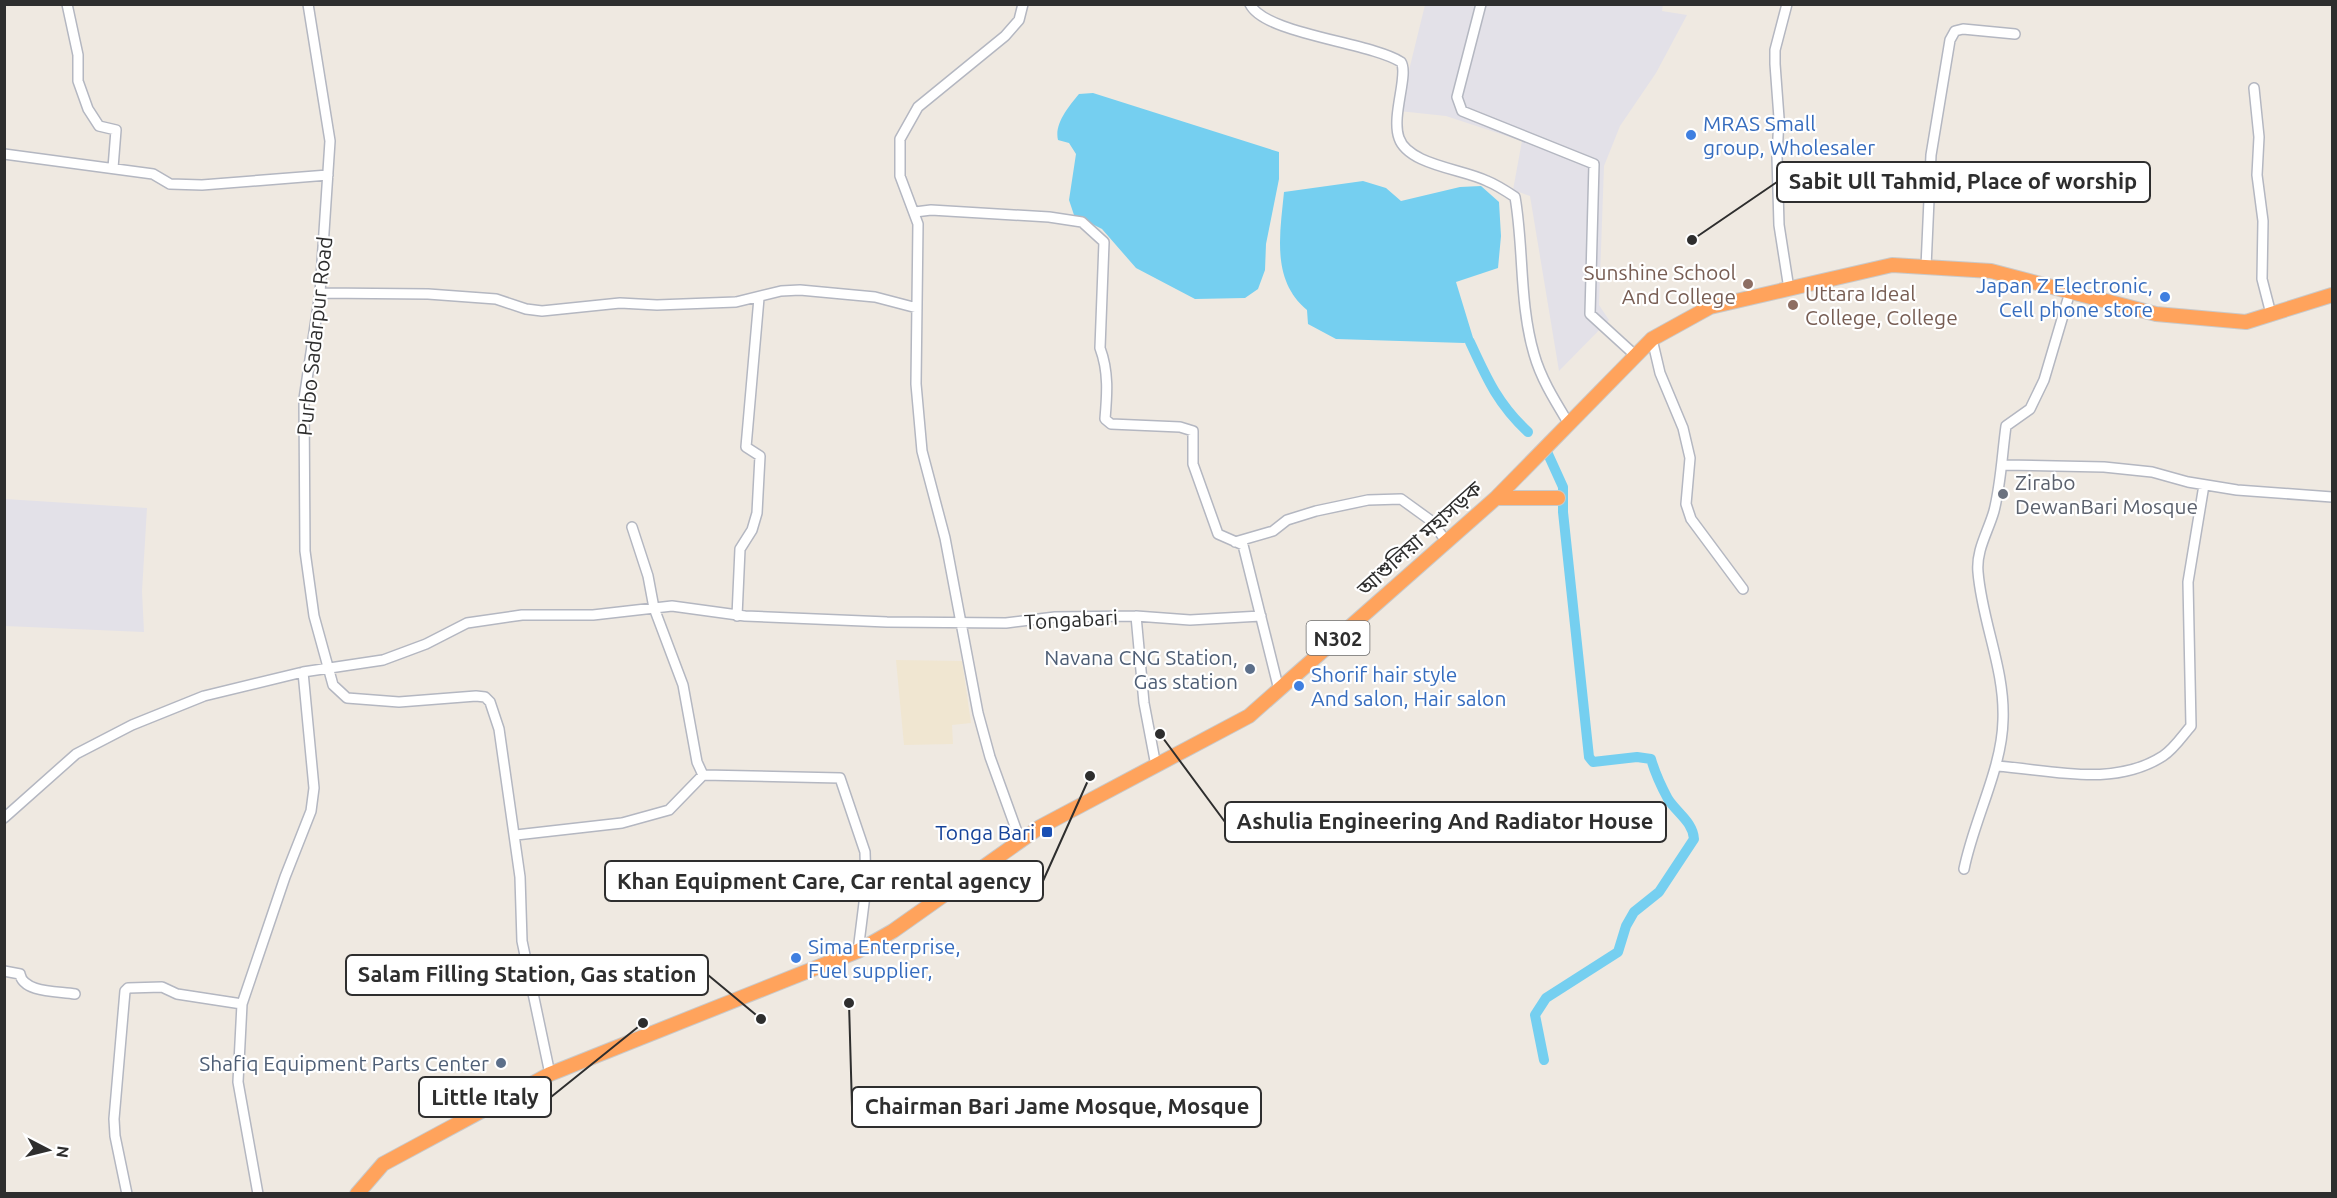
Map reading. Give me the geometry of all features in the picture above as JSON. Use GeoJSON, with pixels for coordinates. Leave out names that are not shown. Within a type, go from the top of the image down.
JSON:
{"type":"FeatureCollection","features":[{"type":"Feature","properties":{"kind":"highway","name":"আশুলিয়া মহাসড়ক"},"geometry":{"type":"LineString","coordinates":[[357,1194],[383,1164],[550,1074],[858,951],[892,931],[1040,827],[1249,716],[1496,498],[1652,339],[1710,308],[1892,265],[1991,272],[2156,314],[2246,322],[2332,295]]}},
{"type":"Feature","properties":{"kind":"highway"},"geometry":{"type":"LineString","coordinates":[[1496,498],[1558,498]]}},
{"type":"Feature","properties":{"kind":"street"},"geometry":{"type":"LineString","coordinates":[[67,4],[78,56],[78,81],[85,100],[99,126],[116,130],[113,168]]}},
{"type":"Feature","properties":{"kind":"street","name":"Purbo Sadarpur Road"},"geometry":{"type":"LineString","coordinates":[[308,4],[330,141],[320,293],[304,399],[305,551],[314,616],[327,668],[337,691],[352,700],[399,702],[485,697],[490,702],[499,729],[516,835]]}},
{"type":"Feature","properties":{"kind":"street"},"geometry":{"type":"LineString","coordinates":[[1020,840],[990,757],[978,713],[962,621],[922,451],[916,384],[918,224],[900,176],[900,139],[918,107],[1005,36],[1019,20],[1023,4]]}},
{"type":"Feature","properties":{"kind":"street"},"geometry":{"type":"LineString","coordinates":[[1250,4],[1255,13],[1271,22],[1372,50],[1401,62],[1404,66],[1403,77],[1396,113],[1397,133],[1403,147],[1409,153],[1429,161],[1486,180],[1515,197],[1523,288],[1533,353],[1550,394],[1569,424]]}},
{"type":"Feature","properties":{"kind":"street"},"geometry":{"type":"LineString","coordinates":[[1481,4],[1456,97],[1462,111],[1594,164],[1590,314],[1636,356]]}},
{"type":"Feature","properties":{"kind":"street"},"geometry":{"type":"LineString","coordinates":[[1786,4],[1775,50],[1775,64],[1779,118],[1778,214],[1789,289]]}},
{"type":"Feature","properties":{"kind":"street"},"geometry":{"type":"LineString","coordinates":[[1926,267],[1931,155],[1950,40],[1955,31],[1963,29],[2015,34]]}},
{"type":"Feature","properties":{"kind":"street"},"geometry":{"type":"LineString","coordinates":[[2254,88],[2259,137],[2257,175],[2263,221],[2262,279],[2271,314]]}},
{"type":"Feature","properties":{"kind":"street"},"geometry":{"type":"LineString","coordinates":[[4,154],[153,174],[170,184],[328,174]]}},
{"type":"Feature","properties":{"kind":"street"},"geometry":{"type":"LineString","coordinates":[[915,212],[931,210],[1049,217],[1082,222],[1097,233],[1104,242],[1104,298],[1100,348],[1105,361],[1106,420],[1111,424],[1190,428],[1194,471],[1218,534],[1243,545],[1279,690]]}},
{"type":"Feature","properties":{"kind":"street"},"geometry":{"type":"LineString","coordinates":[[320,293],[428,294],[496,299],[514,306],[542,310],[620,303],[703,304],[759,298],[781,291],[834,292],[875,297],[917,308]]}},
{"type":"Feature","properties":{"kind":"street"},"geometry":{"type":"LineString","coordinates":[[1964,869],[1978,814],[1997,766],[2003,720],[1993,640],[1977,570],[1979,551],[1993,514],[2003,465],[2006,426],[2030,409],[2044,380],[2070,292]]}},
{"type":"Feature","properties":{"kind":"street"},"geometry":{"type":"LineString","coordinates":[[737,616],[740,549],[752,530],[757,513],[760,456],[746,447],[759,298]]}},
{"type":"Feature","properties":{"kind":"street"},"geometry":{"type":"LineString","coordinates":[[1652,339],[1660,373],[1683,428],[1690,458],[1686,504],[1691,519],[1743,589]]}},
{"type":"Feature","properties":{"kind":"street"},"geometry":{"type":"LineString","coordinates":[[2003,465],[2104,467],[2152,472],[2204,485],[2237,490],[2332,497]]}},
{"type":"Feature","properties":{"kind":"street"},"geometry":{"type":"LineString","coordinates":[[1997,766],[2083,776],[2142,766],[2165,755],[2191,726],[2188,582],[2204,485]]}},
{"type":"Feature","properties":{"kind":"street"},"geometry":{"type":"LineString","coordinates":[[1235,542],[1273,531],[1287,520],[1316,511],[1368,500],[1401,499],[1430,520],[1447,542]]}},
{"type":"Feature","properties":{"kind":"street"},"geometry":{"type":"LineString","coordinates":[[632,527],[648,576],[654,608],[683,685],[697,762],[703,775]]}},
{"type":"Feature","properties":{"kind":"street","name":"Tongabari"},"geometry":{"type":"LineString","coordinates":[[4,818],[76,754],[132,725],[204,696],[303,672],[383,660],[426,644],[467,623],[522,615],[592,615],[672,606],[737,616],[887,622],[1006,623],[1055,617],[1136,616],[1144,703],[1156,766]]}},
{"type":"Feature","properties":{"kind":"street"},"geometry":{"type":"LineString","coordinates":[[1136,616],[1190,620],[1261,616]]}},
{"type":"Feature","properties":{"kind":"street"},"geometry":{"type":"LineString","coordinates":[[258,1194],[238,1082],[242,1004],[285,877],[311,811],[314,788],[303,672]]}},
{"type":"Feature","properties":{"kind":"street"},"geometry":{"type":"LineString","coordinates":[[550,1074],[522,941],[516,835],[622,823],[669,810],[703,775],[840,778],[865,852],[866,887],[858,951]]}},
{"type":"Feature","properties":{"kind":"street"},"geometry":{"type":"LineString","coordinates":[[4,971],[21,974],[21,980],[28,987],[75,994]]}},
{"type":"Feature","properties":{"kind":"street"},"geometry":{"type":"LineString","coordinates":[[127,1194],[115,1136],[114,1119],[125,991],[128,988],[155,987],[177,994],[242,1004]]}},
{"type":"Feature","properties":{"kind":"shaded area"},"geometry":{"type":"Polygon","coordinates":[[[1663,4],[1662,11],[1687,15],[1656,73],[1620,126],[1604,166],[1599,305],[1609,320],[1559,371],[1530,196],[1513,190],[1522,141],[1446,116],[1399,111],[1425,5],[1663,4]]]}},
{"type":"Feature","properties":{"kind":"shaded area"},"geometry":{"type":"Polygon","coordinates":[[[5,499],[147,508],[142,591],[144,632],[5,626],[5,499]]]}},
{"type":"Feature","properties":{"kind":"shaded area"},"geometry":{"type":"Polygon","coordinates":[[[896,660],[962,661],[971,723],[952,725],[953,744],[904,745],[896,660]]]}},
{"type":"Feature","properties":{"kind":"water"},"geometry":{"type":"Polygon","coordinates":[[[1093,93],[1279,152],[1279,179],[1266,244],[1265,270],[1258,289],[1245,298],[1195,299],[1136,268],[1102,229],[1074,215],[1069,200],[1076,154],[1069,143],[1058,140],[1057,134],[1063,115],[1079,94],[1093,93]]]}},
{"type":"Feature","properties":{"kind":"water"},"geometry":{"type":"Polygon","coordinates":[[[1363,181],[1386,188],[1401,201],[1460,187],[1481,186],[1499,202],[1501,236],[1498,268],[1456,282],[1474,341],[1464,343],[1336,339],[1308,324],[1307,310],[1288,285],[1280,255],[1284,192],[1363,181]]]}},
{"type":"Feature","properties":{"kind":"waterway"},"geometry":{"type":"LineString","coordinates":[[1470,342],[1501,401],[1528,432]]}},
{"type":"Feature","properties":{"kind":"waterway"},"geometry":{"type":"LineString","coordinates":[[1544,1060],[1535,1015],[1546,998],[1618,952],[1626,926],[1634,912],[1659,892],[1694,839],[1688,823],[1668,799],[1651,759],[1637,757],[1593,762],[1589,757],[1563,512],[1563,487],[1548,454]]}},
{"type":"Feature","properties":{"kind":"place","name":"MRAS Small group, Wholesaler"},"geometry":{"type":"Point","coordinates":[1691,135]}},
{"type":"Feature","properties":{"kind":"place","name":"Sabit Ull Tahmid, Place of worship"},"geometry":{"type":"Point","coordinates":[1692,240]}},
{"type":"Feature","properties":{"kind":"place","name":"Sunshine School And College"},"geometry":{"type":"Point","coordinates":[1748,284]}},
{"type":"Feature","properties":{"kind":"place","name":"Japan Z Electronic, Cell phone store"},"geometry":{"type":"Point","coordinates":[2165,297]}},
{"type":"Feature","properties":{"kind":"place","name":"Uttara Ideal College, College"},"geometry":{"type":"Point","coordinates":[1793,305]}},
{"type":"Feature","properties":{"kind":"place","name":"Zirabo DewanBari Mosque"},"geometry":{"type":"Point","coordinates":[2003,494]}},
{"type":"Feature","properties":{"kind":"place","name":"Navana CNG Station, Gas station"},"geometry":{"type":"Point","coordinates":[1250,669]}},
{"type":"Feature","properties":{"kind":"place","name":"Shorif hair style And salon, Hair salon"},"geometry":{"type":"Point","coordinates":[1299,686]}},
{"type":"Feature","properties":{"kind":"place","name":"Ashulia Engineering And Radiator House"},"geometry":{"type":"Point","coordinates":[1160,734]}},
{"type":"Feature","properties":{"kind":"place","name":"Khan Equipment Care, Car rental agency"},"geometry":{"type":"Point","coordinates":[1090,776]}},
{"type":"Feature","properties":{"kind":"place","name":"Tonga Bari"},"geometry":{"type":"Point","coordinates":[1047,832]}},
{"type":"Feature","properties":{"kind":"place","name":"Sima Enterprise, Fuel supplier,"},"geometry":{"type":"Point","coordinates":[796,958]}},
{"type":"Feature","properties":{"kind":"place","name":"Chairman Bari Jame Mosque, Mosque"},"geometry":{"type":"Point","coordinates":[849,1003]}},
{"type":"Feature","properties":{"kind":"place","name":"Salam Filling Station, Gas station"},"geometry":{"type":"Point","coordinates":[761,1019]}},
{"type":"Feature","properties":{"kind":"place","name":"Little Italy"},"geometry":{"type":"Point","coordinates":[643,1023]}},
{"type":"Feature","properties":{"kind":"place","name":"Shafiq Equipment Parts Center"},"geometry":{"type":"Point","coordinates":[501,1063]}}]}
